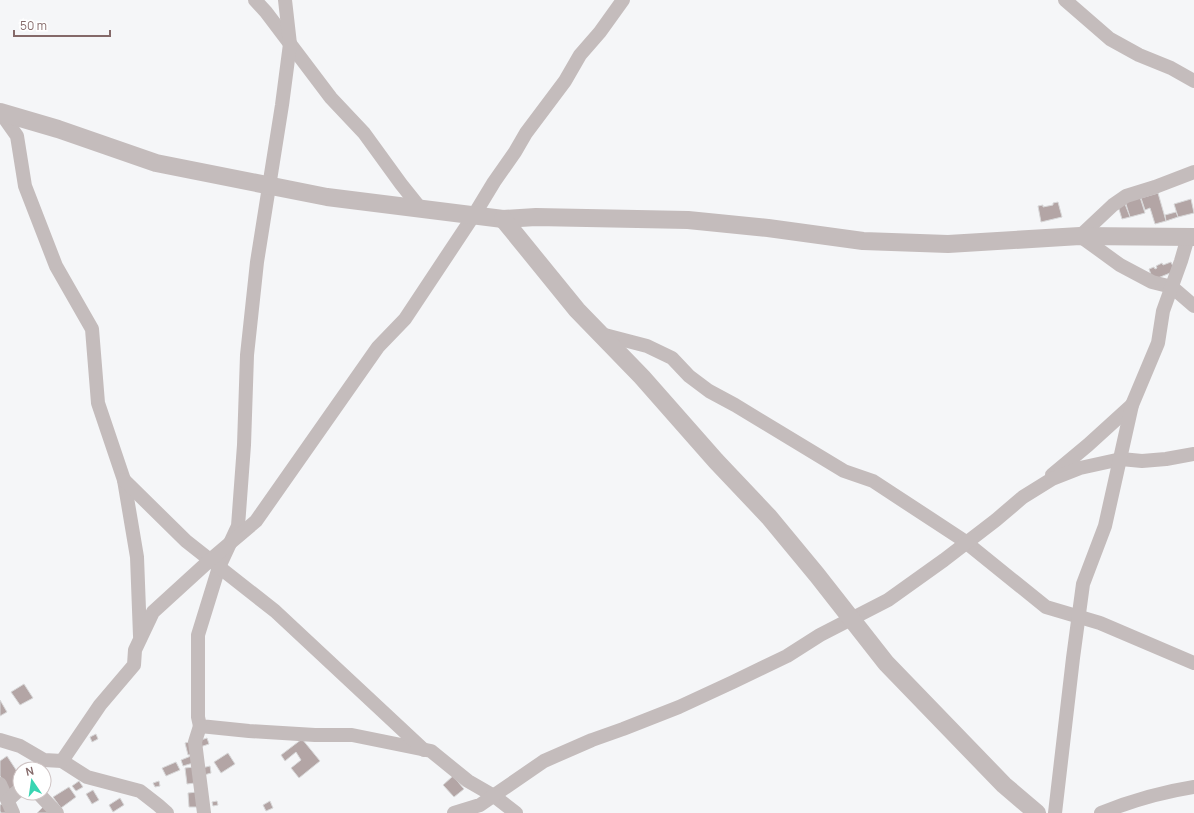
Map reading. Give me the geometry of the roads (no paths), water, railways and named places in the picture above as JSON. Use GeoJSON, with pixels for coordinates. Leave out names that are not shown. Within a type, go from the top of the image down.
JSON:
{"type":"FeatureCollection","features":[{"type":"Feature","properties":{"kind":"street"},"geometry":{"type":"LineString","coordinates":[[255,0],[266,12],[331,98],[364,133],[421,209]]}},
{"type":"Feature","properties":{"kind":"street"},"geometry":{"type":"LineString","coordinates":[[62,762],[100,705],[134,665],[135,650],[153,612],[215,564],[230,543],[238,526],[244,445],[247,356],[257,262],[282,105],[290,44],[285,0]]}},
{"type":"Feature","properties":{"kind":"street"},"geometry":{"type":"LineString","coordinates":[[230,543],[256,521],[378,347],[406,319],[526,133],[565,81],[580,55],[600,32],[623,0]]}},
{"type":"Feature","properties":{"kind":"street"},"geometry":{"type":"LineString","coordinates":[[1065,0],[1110,39],[1140,56],[1171,68],[1194,81]]}},
{"type":"Feature","properties":{"kind":"street"},"geometry":{"type":"LineString","coordinates":[[0,112],[58,129],[156,164],[327,197],[503,219],[536,217],[688,220],[760,227],[863,241],[948,244],[1080,236],[1191,237],[1163,311],[1158,343],[1132,405],[1106,526],[1082,584],[1056,813]]}},
{"type":"Feature","properties":{"kind":"street"},"geometry":{"type":"LineString","coordinates":[[0,112],[17,136],[25,186],[56,266],[92,329],[98,403],[124,480],[138,557],[140,639]]}},
{"type":"Feature","properties":{"kind":"street"},"geometry":{"type":"LineString","coordinates":[[1080,236],[1113,205],[1126,196],[1194,172]]}},
{"type":"Feature","properties":{"kind":"street"},"geometry":{"type":"LineString","coordinates":[[503,219],[577,310],[642,377],[716,461],[769,517],[886,663],[1004,785],[1037,813]]}},
{"type":"Feature","properties":{"kind":"street"},"geometry":{"type":"LineString","coordinates":[[1080,236],[1120,265],[1152,282],[1172,287],[1194,306]]}},
{"type":"Feature","properties":{"kind":"street"},"geometry":{"type":"LineString","coordinates":[[601,334],[647,346],[672,358],[689,376],[709,391],[736,405],[844,471],[873,480],[965,543],[1046,607],[1100,623],[1194,663]]}},
{"type":"Feature","properties":{"kind":"street"},"geometry":{"type":"LineString","coordinates":[[454,813],[480,805],[544,761],[592,740],[679,707],[787,656],[820,635],[888,600],[944,560],[1030,493],[1088,445],[1132,405]]}},
{"type":"Feature","properties":{"kind":"street"},"geometry":{"type":"LineString","coordinates":[[1030,493],[1052,479],[1080,468],[1121,459],[1166,459],[1194,454]]}},
{"type":"Feature","properties":{"kind":"street"},"geometry":{"type":"LineString","coordinates":[[124,480],[186,541],[275,611],[424,750]]}},
{"type":"Feature","properties":{"kind":"street"},"geometry":{"type":"LineString","coordinates":[[204,813],[195,742],[200,726],[198,717],[198,635],[215,564]]}},
{"type":"Feature","properties":{"kind":"street"},"geometry":{"type":"LineString","coordinates":[[200,726],[300,734],[352,734],[431,751],[468,781],[494,796],[516,813]]}},
{"type":"Feature","properties":{"kind":"street"},"geometry":{"type":"LineString","coordinates":[[0,740],[20,746],[38,761]]}},
{"type":"Feature","properties":{"kind":"street"},"geometry":{"type":"LineString","coordinates":[[52,763],[62,762],[88,777],[140,791],[167,813]]}},
{"type":"Feature","properties":{"kind":"street"},"geometry":{"type":"LineString","coordinates":[[0,784],[13,813]]}},
{"type":"Feature","properties":{"kind":"street"},"geometry":{"type":"LineString","coordinates":[[1101,813],[1172,790],[1194,787]]}},
{"type":"Feature","properties":{"kind":"street"},"geometry":{"type":"LineString","coordinates":[[8,800],[12,796]]}},
{"type":"Feature","properties":{"kind":"street"},"geometry":{"type":"LineString","coordinates":[[46,801],[57,813]]}}]}
